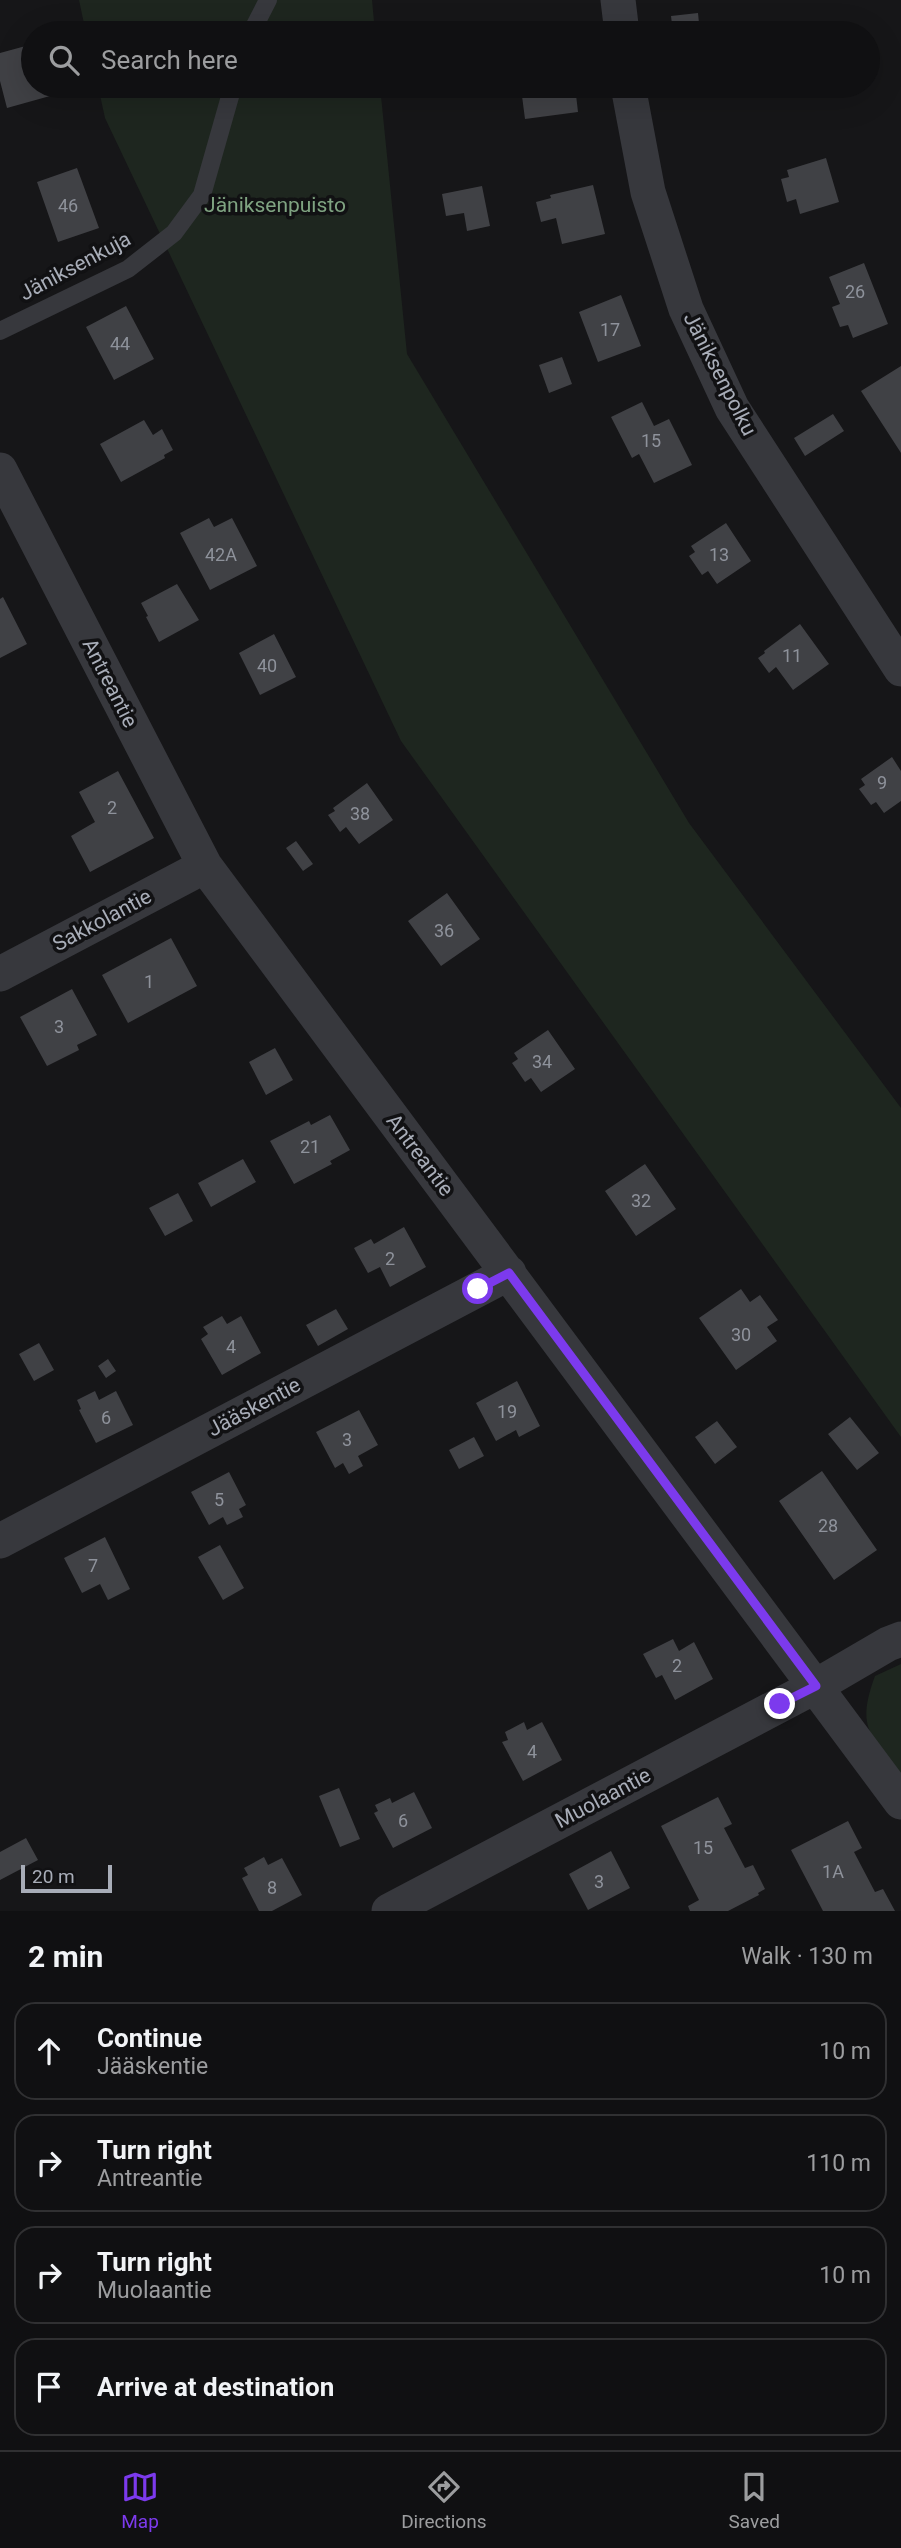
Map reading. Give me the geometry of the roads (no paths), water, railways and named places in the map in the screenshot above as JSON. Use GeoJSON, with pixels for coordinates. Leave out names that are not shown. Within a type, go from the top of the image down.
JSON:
{"type":"FeatureCollection","features":[{"type":"Feature","properties":{"kind":"street"},"geometry":{"type":"LineString","coordinates":[[618,0],[621,21]]}},
{"type":"Feature","properties":{"kind":"street","name":"Jäniksenpolku"},"geometry":{"type":"LineString","coordinates":[[630,98],[648,192],[660,231],[686,309],[732,408],[901,668]]}},
{"type":"Feature","properties":{"kind":"street","name":"Antreantie"},"geometry":{"type":"LineString","coordinates":[[0,470],[205,866],[901,1802]]}},
{"type":"Feature","properties":{"kind":"street","name":"Sakkolantie"},"geometry":{"type":"LineString","coordinates":[[0,974],[205,866]]}},
{"type":"Feature","properties":{"kind":"street","name":"Jääskentie"},"geometry":{"type":"LineString","coordinates":[[0,1541],[509,1273]]}},
{"type":"Feature","properties":{"kind":"street","name":"Muolaantie"},"geometry":{"type":"LineString","coordinates":[[389,1911],[901,1639]]}},
{"type":"Feature","properties":{"kind":"lane"},"geometry":{"type":"LineString","coordinates":[[257,21],[268,0]]}},
{"type":"Feature","properties":{"kind":"lane","name":"Jäniksenkuja"},"geometry":{"type":"LineString","coordinates":[[0,331],[128,269],[174,233],[202,195],[230,98]]}},
{"type":"Feature","properties":{"kind":"park label","name":"Jäniksenpuisto"},"geometry":{"type":"Point","coordinates":[275,205]}}]}
